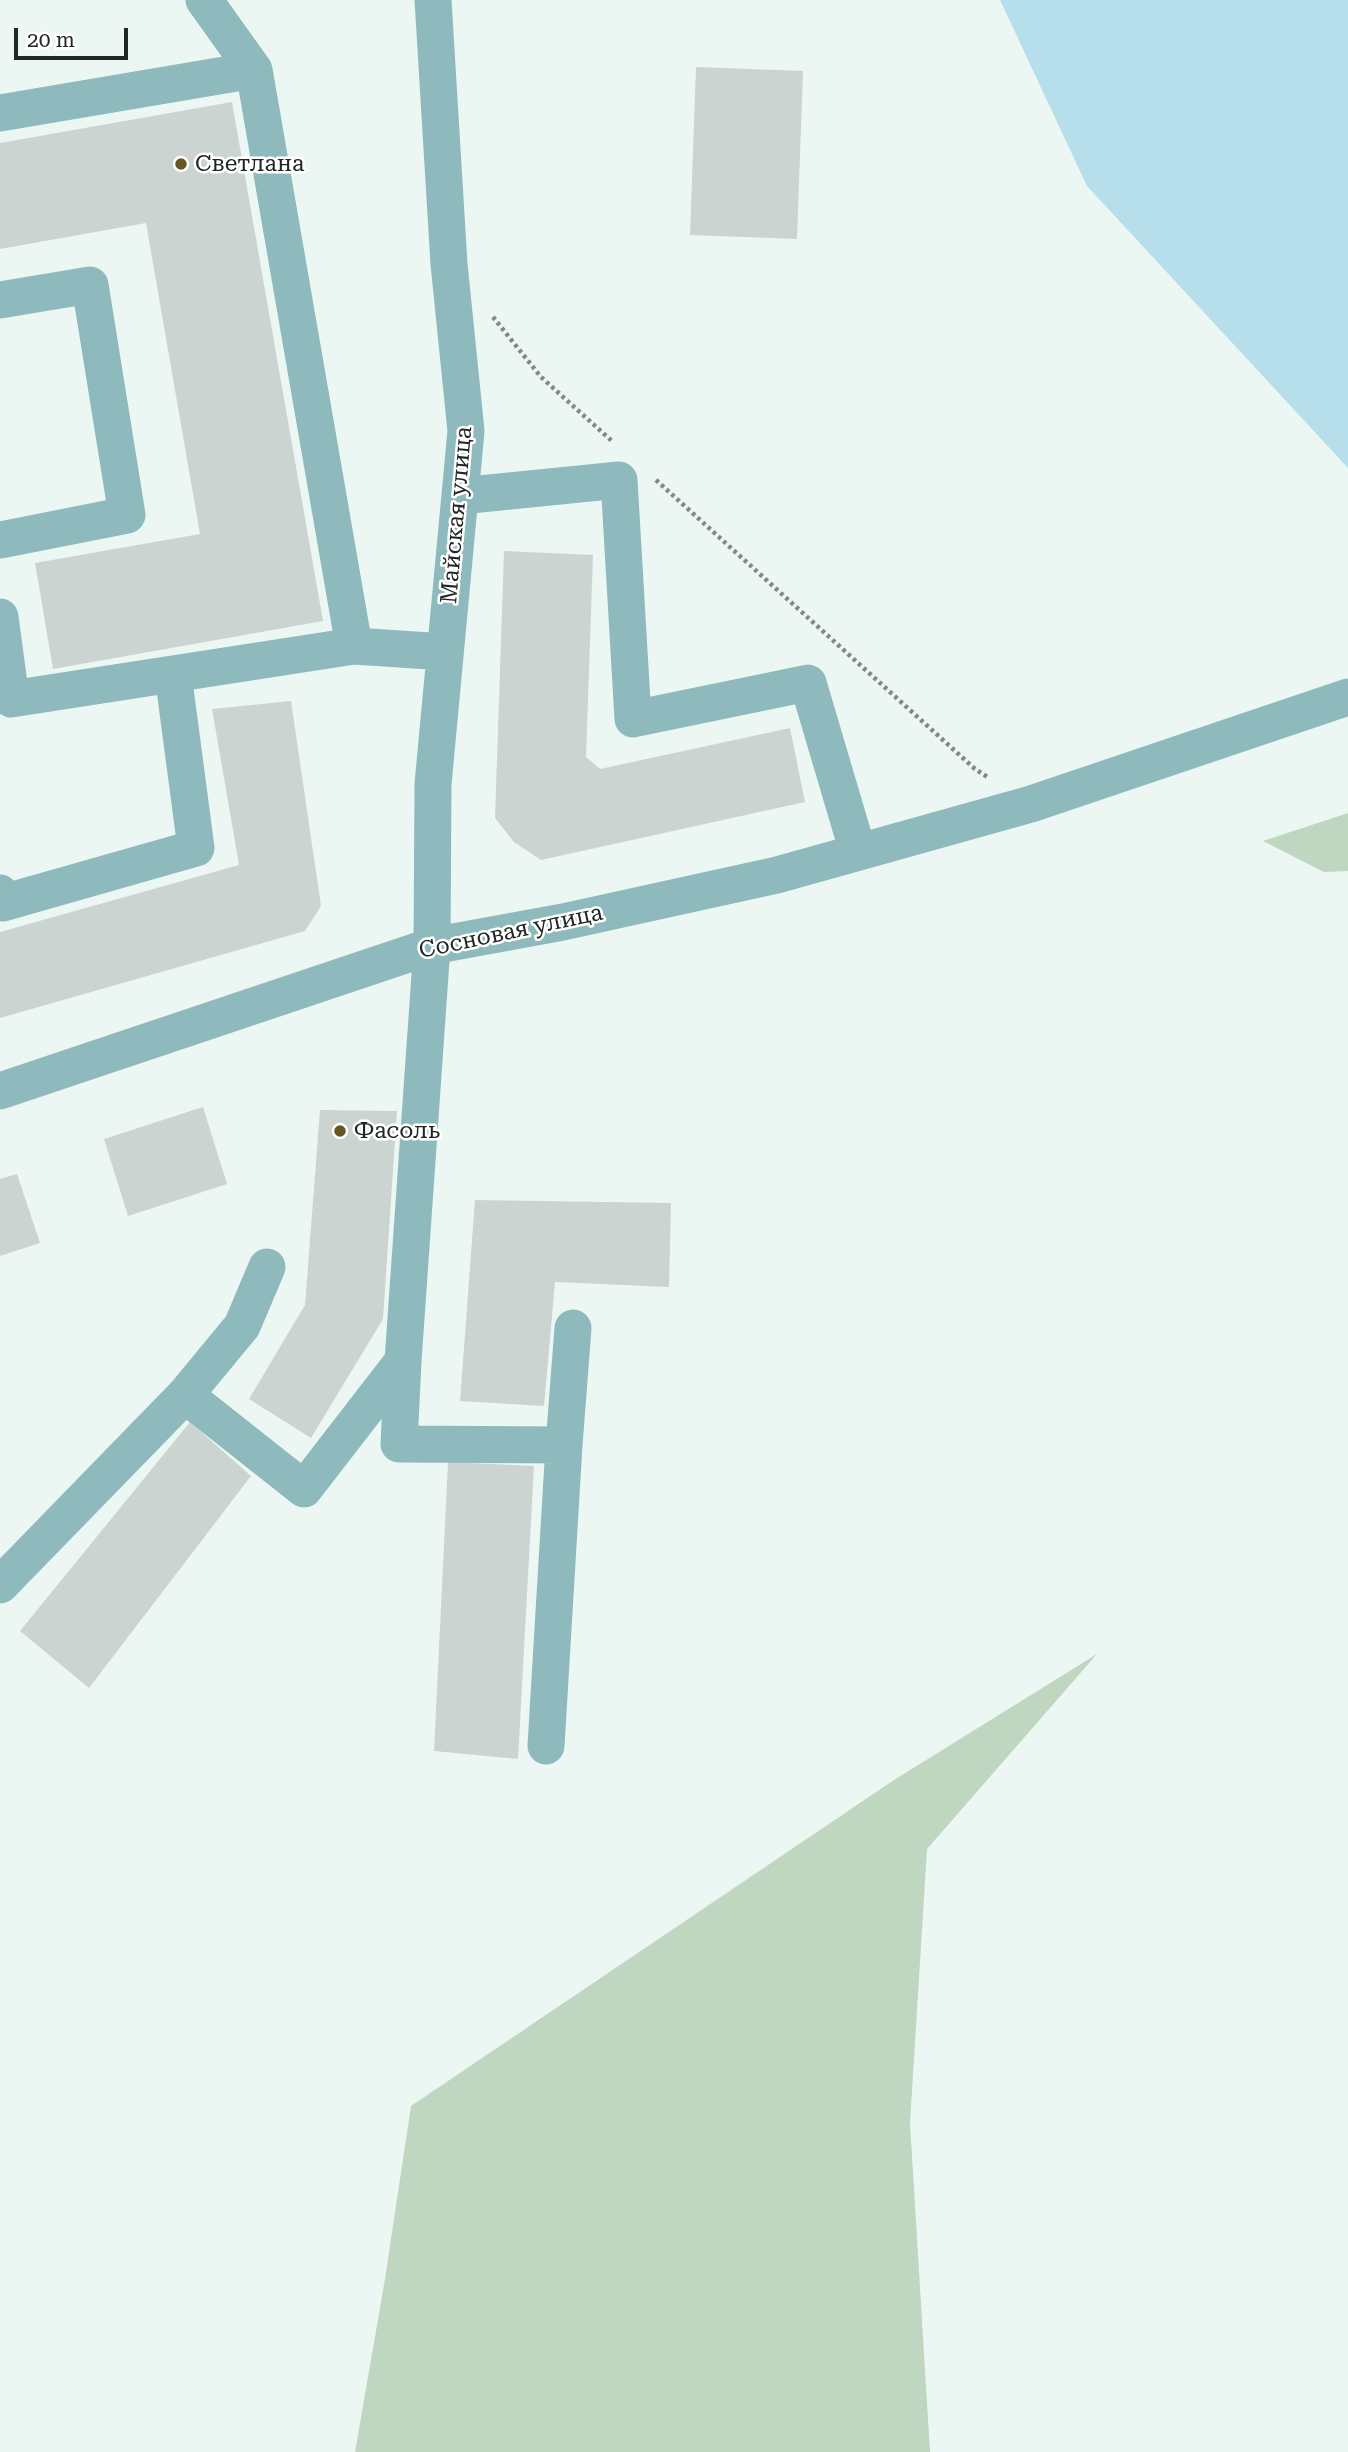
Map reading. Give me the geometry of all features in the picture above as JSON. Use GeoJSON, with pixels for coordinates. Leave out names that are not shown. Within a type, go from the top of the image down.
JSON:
{"type":"FeatureCollection","features":[{"type":"Feature","properties":{"kind":"street"},"geometry":{"type":"LineString","coordinates":[[204,0],[254,70],[354,646]]}},
{"type":"Feature","properties":{"kind":"street","name":"Майская улица"},"geometry":{"type":"LineString","coordinates":[[433,0],[449,264],[466,431],[433,784],[432,946],[399,1444],[564,1446]]}},
{"type":"Feature","properties":{"kind":"street"},"geometry":{"type":"LineString","coordinates":[[0,113],[254,70]]}},
{"type":"Feature","properties":{"kind":"street"},"geometry":{"type":"LineString","coordinates":[[0,300],[90,285],[127,515],[0,540]]}},
{"type":"Feature","properties":{"kind":"street"},"geometry":{"type":"LineString","coordinates":[[460,496],[619,480],[633,719],[808,682],[858,852]]}},
{"type":"Feature","properties":{"kind":"street"},"geometry":{"type":"LineString","coordinates":[[0,617],[5,701],[354,646],[445,652]]}},
{"type":"Feature","properties":{"kind":"street"},"geometry":{"type":"LineString","coordinates":[[0,892],[3,903],[196,848],[173,674]]}},
{"type":"Feature","properties":{"kind":"street","name":"Сосновая улица"},"geometry":{"type":"LineString","coordinates":[[0,1091],[432,946],[563,922],[777,875],[1031,804],[1348,697]]}},
{"type":"Feature","properties":{"kind":"street"},"geometry":{"type":"LineString","coordinates":[[0,1585],[185,1395],[242,1326],[267,1267]]}},
{"type":"Feature","properties":{"kind":"street"},"geometry":{"type":"LineString","coordinates":[[546,1746],[573,1328]]}},
{"type":"Feature","properties":{"kind":"street"},"geometry":{"type":"LineString","coordinates":[[185,1395],[304,1489],[403,1362]]}},
{"type":"Feature","properties":{"kind":"path"},"geometry":{"type":"LineString","coordinates":[[491,315],[541,377],[614,442]]}},
{"type":"Feature","properties":{"kind":"path"},"geometry":{"type":"LineString","coordinates":[[655,480],[975,769],[1031,804]]}},
{"type":"Feature","properties":{"kind":"green space"},"geometry":{"type":"Polygon","coordinates":[[[1348,813],[1348,871],[1324,872],[1263,841],[1348,813]]]}},
{"type":"Feature","properties":{"kind":"green space"},"geometry":{"type":"Polygon","coordinates":[[[1097,1654],[927,1849],[910,2123],[930,2452],[355,2452],[411,2106],[894,1780],[1097,1654]]]}},
{"type":"Feature","properties":{"kind":"water"},"geometry":{"type":"Polygon","coordinates":[[[1000,0],[1348,0],[1348,468],[1087,186],[1000,0]]]}},
{"type":"Feature","properties":{"kind":"building"},"geometry":{"type":"Polygon","coordinates":[[[696,67],[803,71],[797,239],[690,235],[696,67]]]}},
{"type":"Feature","properties":{"kind":"building"},"geometry":{"type":"Polygon","coordinates":[[[232,102],[323,621],[53,669],[35,563],[200,534],[146,223],[0,249],[0,143],[232,102]]]}},
{"type":"Feature","properties":{"kind":"building"},"geometry":{"type":"Polygon","coordinates":[[[504,551],[593,555],[586,757],[600,769],[790,728],[805,802],[541,860],[514,842],[495,818],[504,551]]]}},
{"type":"Feature","properties":{"kind":"building"},"geometry":{"type":"Polygon","coordinates":[[[291,701],[321,906],[305,931],[0,1018],[0,932],[239,865],[212,709],[291,701]]]}},
{"type":"Feature","properties":{"kind":"building"},"geometry":{"type":"Polygon","coordinates":[[[203,1107],[227,1184],[128,1216],[104,1139],[203,1107]]]}},
{"type":"Feature","properties":{"kind":"building"},"geometry":{"type":"Polygon","coordinates":[[[320,1110],[397,1111],[383,1319],[311,1438],[249,1399],[305,1305],[320,1110]]]}},
{"type":"Feature","properties":{"kind":"building"},"geometry":{"type":"Polygon","coordinates":[[[17,1174],[40,1243],[0,1256],[0,1179],[17,1174]]]}},
{"type":"Feature","properties":{"kind":"building"},"geometry":{"type":"Polygon","coordinates":[[[475,1200],[671,1203],[669,1287],[555,1282],[544,1406],[460,1401],[475,1200]]]}},
{"type":"Feature","properties":{"kind":"building"},"geometry":{"type":"Polygon","coordinates":[[[190,1422],[251,1476],[89,1688],[20,1631],[190,1422]]]}},
{"type":"Feature","properties":{"kind":"building"},"geometry":{"type":"Polygon","coordinates":[[[448,1462],[534,1466],[518,1759],[434,1751],[448,1462]]]}},
{"type":"Feature","properties":{"kind":"place","name":"Светлана"},"geometry":{"type":"Point","coordinates":[181,164]}},
{"type":"Feature","properties":{"kind":"place","name":"Фасоль"},"geometry":{"type":"Point","coordinates":[340,1131]}}]}
